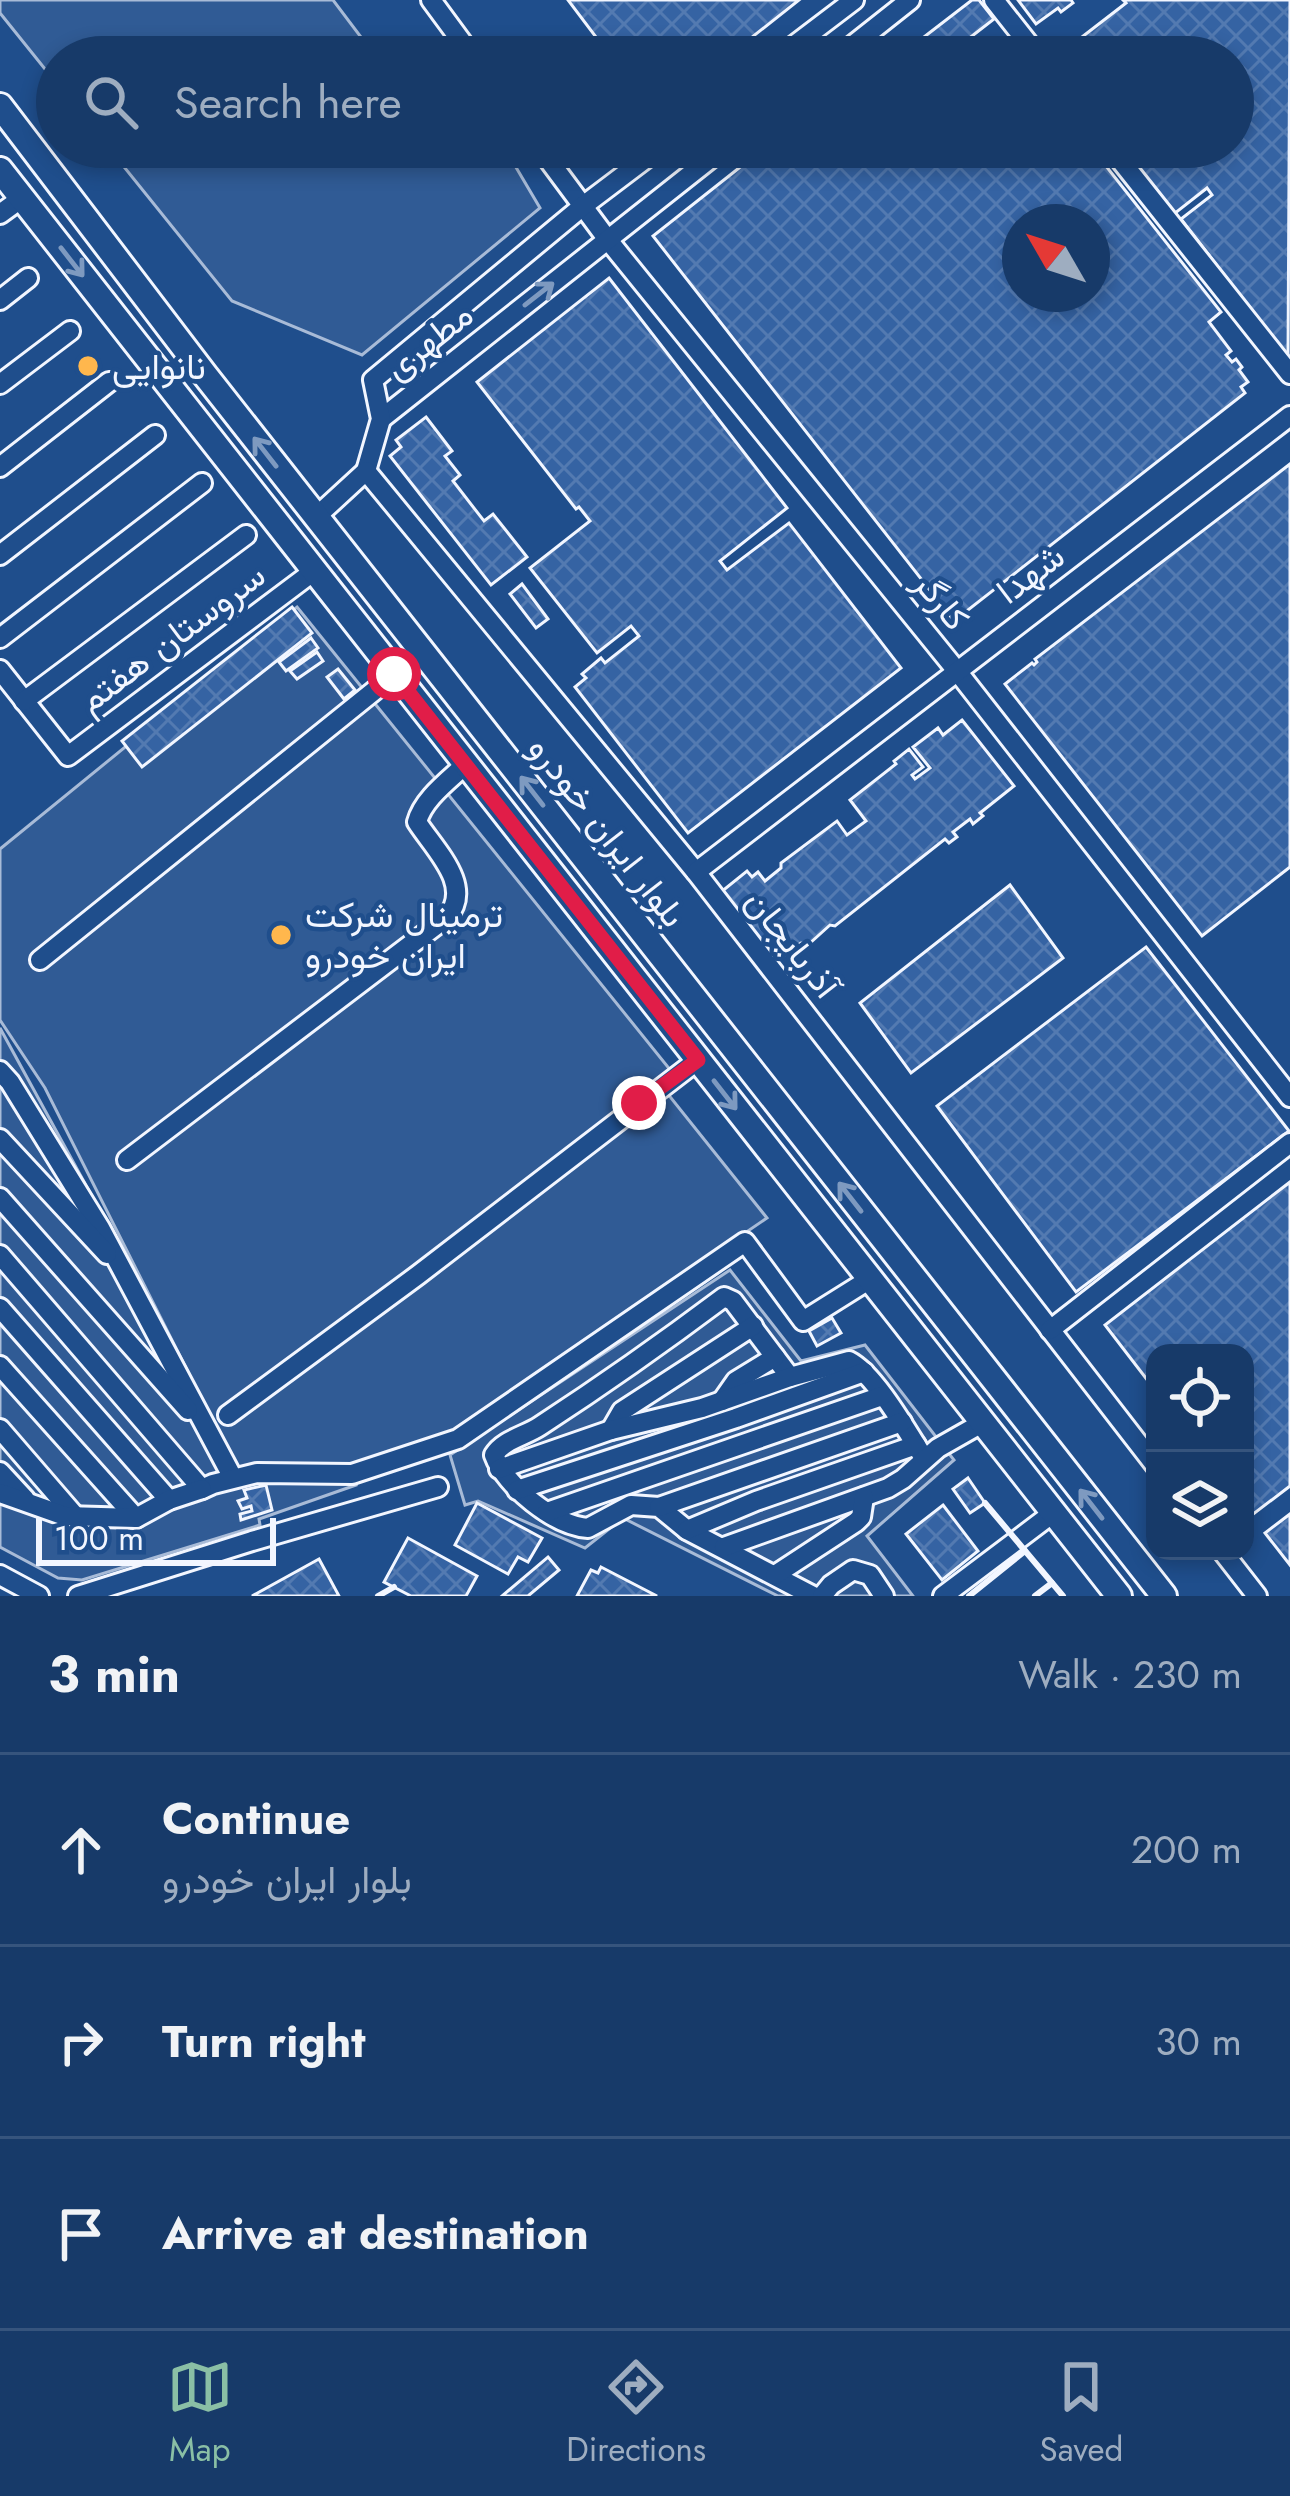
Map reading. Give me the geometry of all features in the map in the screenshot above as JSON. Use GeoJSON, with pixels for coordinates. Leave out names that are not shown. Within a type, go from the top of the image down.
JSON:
{"type":"FeatureCollection","features":[{"type":"Feature","properties":{"kind":"main road","name":"بلوار ایران خودرو"},"geometry":{"type":"LineString","coordinates":[[0,106],[36,153]]}},
{"type":"Feature","properties":{"kind":"main road","name":"بلوار ایران خودرو"},"geometry":{"type":"LineString","coordinates":[[48,168],[1164,1596]]}},
{"type":"Feature","properties":{"kind":"main road","name":"بلوار ایران خودرو"},"geometry":{"type":"LineString","coordinates":[[0,170],[1118,1596]]}},
{"type":"Feature","properties":{"kind":"main road"},"geometry":{"type":"LineString","coordinates":[[575,904],[604,884]]}},
{"type":"Feature","properties":{"kind":"main road"},"geometry":{"type":"LineString","coordinates":[[606,943],[634,922]]}},
{"type":"Feature","properties":{"kind":"street"},"geometry":{"type":"LineString","coordinates":[[431,0],[458,36]]}},
{"type":"Feature","properties":{"kind":"street"},"geometry":{"type":"LineString","coordinates":[[807,36],[854,0]]}},
{"type":"Feature","properties":{"kind":"street"},"geometry":{"type":"LineString","coordinates":[[865,36],[910,0]]}},
{"type":"Feature","properties":{"kind":"street"},"geometry":{"type":"LineString","coordinates":[[994,0],[1022,36]]}},
{"type":"Feature","properties":{"kind":"street","name":"کارگر"},"geometry":{"type":"LineString","coordinates":[[555,168],[957,670],[1290,1097]]}},
{"type":"Feature","properties":{"kind":"street","name":"مطهری"},"geometry":{"type":"LineString","coordinates":[[633,168],[373,380],[381,419],[699,168]]}},
{"type":"Feature","properties":{"kind":"street"},"geometry":{"type":"LineString","coordinates":[[1127,168],[1290,374]]}},
{"type":"Feature","properties":{"kind":"street"},"geometry":{"type":"LineString","coordinates":[[0,214],[22,198]]}},
{"type":"Feature","properties":{"kind":"street"},"geometry":{"type":"LineString","coordinates":[[0,300],[28,278]]}},
{"type":"Feature","properties":{"kind":"street"},"geometry":{"type":"LineString","coordinates":[[0,384],[70,331]]}},
{"type":"Feature","properties":{"kind":"street"},"geometry":{"type":"LineString","coordinates":[[0,467],[109,382]]}},
{"type":"Feature","properties":{"kind":"street","name":"شهدا"},"geometry":{"type":"LineString","coordinates":[[696,872],[1290,416]]}},
{"type":"Feature","properties":{"kind":"street"},"geometry":{"type":"LineString","coordinates":[[316,517],[366,472],[381,419]]}},
{"type":"Feature","properties":{"kind":"street"},"geometry":{"type":"LineString","coordinates":[[0,555],[155,435]]}},
{"type":"Feature","properties":{"kind":"street","name":"آذربایجان"},"geometry":{"type":"LineString","coordinates":[[366,472],[696,872],[1146,1453]]}},
{"type":"Feature","properties":{"kind":"street"},"geometry":{"type":"LineString","coordinates":[[0,638],[202,483]]}},
{"type":"Feature","properties":{"kind":"street"},"geometry":{"type":"LineString","coordinates":[[0,670],[24,701],[246,535]]}},
{"type":"Feature","properties":{"kind":"street","name":"سروستان هفتم"},"geometry":{"type":"LineString","coordinates":[[24,701],[68,757],[314,571]]}},
{"type":"Feature","properties":{"kind":"street"},"geometry":{"type":"LineString","coordinates":[[40,960],[394,674]]}},
{"type":"Feature","properties":{"kind":"street"},"geometry":{"type":"LineString","coordinates":[[128,1160],[457,905],[459,892],[452,873],[416,823],[418,813],[466,764]]}},
{"type":"Feature","properties":{"kind":"street"},"geometry":{"type":"LineString","coordinates":[[228,1415],[698,1060]]}},
{"type":"Feature","properties":{"kind":"street"},"geometry":{"type":"LineString","coordinates":[[0,1071],[89,1210],[233,1478]]}},
{"type":"Feature","properties":{"kind":"street"},"geometry":{"type":"LineString","coordinates":[[0,1138],[124,1272]]}},
{"type":"Feature","properties":{"kind":"street"},"geometry":{"type":"LineString","coordinates":[[1051,1330],[1290,1142]]}},
{"type":"Feature","properties":{"kind":"street"},"geometry":{"type":"LineString","coordinates":[[0,1198],[210,1435]]}},
{"type":"Feature","properties":{"kind":"street"},"geometry":{"type":"LineString","coordinates":[[0,1493],[64,1516],[136,1518],[169,1499],[233,1478],[257,1473],[352,1474],[458,1439],[746,1242],[802,1321],[870,1280]]}},
{"type":"Feature","properties":{"kind":"street"},"geometry":{"type":"LineString","coordinates":[[0,1255],[202,1489]]}},
{"type":"Feature","properties":{"kind":"street"},"geometry":{"type":"LineString","coordinates":[[790,1377],[733,1301],[724,1298],[535,1430],[497,1448],[494,1455],[499,1469],[518,1490],[547,1512],[588,1528],[631,1505],[659,1507],[902,1422]]}},
{"type":"Feature","properties":{"kind":"street"},"geometry":{"type":"LineString","coordinates":[[0,1308],[169,1499]]}},
{"type":"Feature","properties":{"kind":"street"},"geometry":{"type":"LineString","coordinates":[[611,1430],[622,1411],[753,1326]]}},
{"type":"Feature","properties":{"kind":"street"},"geometry":{"type":"LineString","coordinates":[[722,1401],[736,1381],[776,1357]]}},
{"type":"Feature","properties":{"kind":"street"},"geometry":{"type":"LineString","coordinates":[[499,1469],[611,1430],[849,1361],[864,1372],[920,1451]]}},
{"type":"Feature","properties":{"kind":"street"},"geometry":{"type":"LineString","coordinates":[[0,1366],[136,1518]]}},
{"type":"Feature","properties":{"kind":"street"},"geometry":{"type":"LineString","coordinates":[[518,1490],[864,1372]]}},
{"type":"Feature","properties":{"kind":"street"},"geometry":{"type":"LineString","coordinates":[[547,1512],[882,1396]]}},
{"type":"Feature","properties":{"kind":"street"},"geometry":{"type":"LineString","coordinates":[[687,1530],[756,1502],[920,1451],[982,1423]]}},
{"type":"Feature","properties":{"kind":"street"},"geometry":{"type":"LineString","coordinates":[[0,1429],[76,1517]]}},
{"type":"Feature","properties":{"kind":"street"},"geometry":{"type":"LineString","coordinates":[[724,1547],[889,1488],[903,1479],[920,1451]]}},
{"type":"Feature","properties":{"kind":"street"},"geometry":{"type":"LineString","coordinates":[[0,1472],[29,1504]]}},
{"type":"Feature","properties":{"kind":"street"},"geometry":{"type":"LineString","coordinates":[[79,1596],[439,1487]]}},
{"type":"Feature","properties":{"kind":"street"},"geometry":{"type":"LineString","coordinates":[[775,1575],[856,1522],[864,1497]]}},
{"type":"Feature","properties":{"kind":"street"},"geometry":{"type":"LineString","coordinates":[[659,1507],[687,1530],[813,1596]]}},
{"type":"Feature","properties":{"kind":"street"},"geometry":{"type":"LineString","coordinates":[[943,1596],[1053,1513]]}},
{"type":"Feature","properties":{"kind":"street"},"geometry":{"type":"LineString","coordinates":[[1229,1560],[1256,1596]]}},
{"type":"Feature","properties":{"kind":"street"},"geometry":{"type":"LineString","coordinates":[[822,1596],[853,1570],[870,1575],[884,1596]]}},
{"type":"Feature","properties":{"kind":"street"},"geometry":{"type":"LineString","coordinates":[[0,1575],[39,1596]]}},
{"type":"Feature","properties":{"kind":"shaded area"},"geometry":{"type":"Polygon","coordinates":[[[0,0],[333,0],[360,36],[36,36],[36,58],[0,13],[0,0]]]}},
{"type":"Feature","properties":{"kind":"shaded area"},"geometry":{"type":"Polygon","coordinates":[[[125,168],[516,168],[540,208],[362,355],[232,301],[125,168]]]}},
{"type":"Feature","properties":{"kind":"shaded area","name":"ترمینال شرکت ایران خودرو"},"geometry":{"type":"Polygon","coordinates":[[[297,607],[680,1082],[667,1093],[767,1218],[453,1432],[352,1474],[356,1485],[259,1519],[260,1525],[82,1580],[58,1578],[0,1547],[0,1028],[188,1372],[45,1088],[0,1020],[0,849],[297,607]]]}},
{"type":"Feature","properties":{"kind":"shaded area"},"geometry":{"type":"Polygon","coordinates":[[[730,1270],[801,1361],[865,1345],[954,1460],[867,1536],[913,1596],[778,1596],[623,1518],[585,1548],[478,1501],[465,1505],[450,1455],[730,1270]]]}},
{"type":"Feature","properties":{"kind":"building"},"geometry":{"type":"Polygon","coordinates":[[[568,0],[799,0],[754,36],[595,36],[568,0]]]}},
{"type":"Feature","properties":{"kind":"building"},"geometry":{"type":"Polygon","coordinates":[[[972,0],[979,0],[994,19],[972,36],[925,36],[972,0]]]}},
{"type":"Feature","properties":{"kind":"building"},"geometry":{"type":"Polygon","coordinates":[[[1018,0],[1071,0],[1073,3],[1036,24],[1018,0]]]}},
{"type":"Feature","properties":{"kind":"building"},"geometry":{"type":"Polygon","coordinates":[[[1123,0],[1290,0],[1288,358],[1181,219],[1212,195],[1207,188],[1174,214],[1139,168],[1254,168],[1254,36],[1083,36],[1126,3],[1123,0]]]}},
{"type":"Feature","properties":{"kind":"building"},"geometry":{"type":"Polygon","coordinates":[[[739,168],[1108,168],[1221,312],[1209,322],[1231,351],[1226,355],[1242,367],[1239,370],[1248,382],[1241,387],[1245,393],[954,621],[653,236],[739,168]]]}},
{"type":"Feature","properties":{"kind":"building"},"geometry":{"type":"Polygon","coordinates":[[[609,278],[787,508],[720,561],[727,570],[789,523],[901,668],[688,833],[575,687],[601,658],[605,663],[639,636],[631,626],[597,653],[530,568],[590,521],[477,382],[609,278]]]}},
{"type":"Feature","properties":{"kind":"building"},"geometry":{"type":"Polygon","coordinates":[[[426,417],[452,451],[445,456],[460,475],[453,481],[484,521],[493,514],[527,557],[491,585],[390,456],[401,447],[396,440],[426,417]]]}},
{"type":"Feature","properties":{"kind":"building"},"geometry":{"type":"Polygon","coordinates":[[[1290,464],[1290,867],[1202,936],[1005,684],[1290,464]]]}},
{"type":"Feature","properties":{"kind":"building"},"geometry":{"type":"Polygon","coordinates":[[[522,584],[548,619],[536,628],[510,594],[522,584]]]}},
{"type":"Feature","properties":{"kind":"building"},"geometry":{"type":"Polygon","coordinates":[[[292,607],[312,633],[142,767],[122,741],[292,607]]]}},
{"type":"Feature","properties":{"kind":"building"},"geometry":{"type":"Polygon","coordinates":[[[311,638],[318,648],[286,671],[279,662],[311,638]]]}},
{"type":"Feature","properties":{"kind":"building"},"geometry":{"type":"Polygon","coordinates":[[[317,652],[323,661],[297,679],[290,671],[317,652]]]}},
{"type":"Feature","properties":{"kind":"building"},"geometry":{"type":"Polygon","coordinates":[[[338,669],[355,690],[344,699],[327,677],[338,669]]]}},
{"type":"Feature","properties":{"kind":"building"},"geometry":{"type":"Polygon","coordinates":[[[962,720],[1014,786],[973,824],[970,819],[953,832],[957,837],[949,843],[945,839],[835,926],[775,962],[721,892],[747,871],[752,877],[758,872],[765,881],[837,821],[847,835],[866,821],[850,800],[909,749],[923,767],[912,775],[915,779],[930,768],[913,747],[938,728],[943,735],[962,720]]]}},
{"type":"Feature","properties":{"kind":"building"},"geometry":{"type":"Polygon","coordinates":[[[1010,885],[1063,958],[911,1073],[860,1003],[1010,885]]]}},
{"type":"Feature","properties":{"kind":"building"},"geometry":{"type":"Polygon","coordinates":[[[1146,947],[1289,1131],[1076,1292],[937,1106],[1146,947]]]}},
{"type":"Feature","properties":{"kind":"building"},"geometry":{"type":"Polygon","coordinates":[[[1290,1182],[1290,1486],[1254,1513],[1254,1344],[1146,1344],[1146,1378],[1105,1325],[1290,1182]]]}},
{"type":"Feature","properties":{"kind":"building"},"geometry":{"type":"Polygon","coordinates":[[[832,1318],[841,1333],[817,1346],[809,1331],[832,1318]]]}},
{"type":"Feature","properties":{"kind":"building"},"geometry":{"type":"Polygon","coordinates":[[[968,1478],[985,1503],[970,1513],[953,1489],[968,1478]]]}},
{"type":"Feature","properties":{"kind":"building"},"geometry":{"type":"Polygon","coordinates":[[[266,1485],[272,1510],[241,1520],[240,1514],[252,1511],[251,1506],[242,1509],[238,1501],[247,1498],[244,1490],[266,1485]]]}},
{"type":"Feature","properties":{"kind":"building"},"geometry":{"type":"Polygon","coordinates":[[[477,1503],[542,1538],[528,1562],[518,1557],[508,1574],[455,1545],[477,1503]]]}},
{"type":"Feature","properties":{"kind":"building"},"geometry":{"type":"Polygon","coordinates":[[[943,1505],[978,1551],[942,1580],[906,1534],[943,1505]]]}},
{"type":"Feature","properties":{"kind":"building"},"geometry":{"type":"Polygon","coordinates":[[[1290,1514],[1290,1565],[1265,1533],[1290,1514]]]}},
{"type":"Feature","properties":{"kind":"building"},"geometry":{"type":"Polygon","coordinates":[[[408,1538],[477,1576],[466,1596],[411,1596],[384,1582],[408,1538]]]}},
{"type":"Feature","properties":{"kind":"building"},"geometry":{"type":"Polygon","coordinates":[[[548,1557],[559,1570],[528,1596],[502,1596],[548,1557]]]}},
{"type":"Feature","properties":{"kind":"building"},"geometry":{"type":"Polygon","coordinates":[[[319,1559],[339,1596],[252,1596],[319,1559]]]}},
{"type":"Feature","properties":{"kind":"building"},"geometry":{"type":"Polygon","coordinates":[[[601,1567],[657,1596],[577,1596],[591,1570],[598,1573],[601,1567]]]}},
{"type":"Feature","properties":{"kind":"wall"},"geometry":{"type":"LineString","coordinates":[[985,1503],[1063,1596]]}},
{"type":"Feature","properties":{"kind":"wall"},"geometry":{"type":"LineString","coordinates":[[969,1596],[1025,1551]]}},
{"type":"Feature","properties":{"kind":"wall"},"geometry":{"type":"LineString","coordinates":[[1035,1596],[1052,1583]]}},
{"type":"Feature","properties":{"kind":"wall"},"geometry":{"type":"LineString","coordinates":[[378,1596],[394,1587]]}},
{"type":"Feature","properties":{"kind":"place","name":"نانوایی"},"geometry":{"type":"Point","coordinates":[88,366]}},
{"type":"Feature","properties":{"kind":"place","name":"ترمینال شرکت ایران خودرو"},"geometry":{"type":"Point","coordinates":[281,935]}},
{"type":"Feature","properties":{"kind":"route"},"geometry":{"type":"LineString","coordinates":[[394,674],[698,1060],[639,1103]]}}]}
